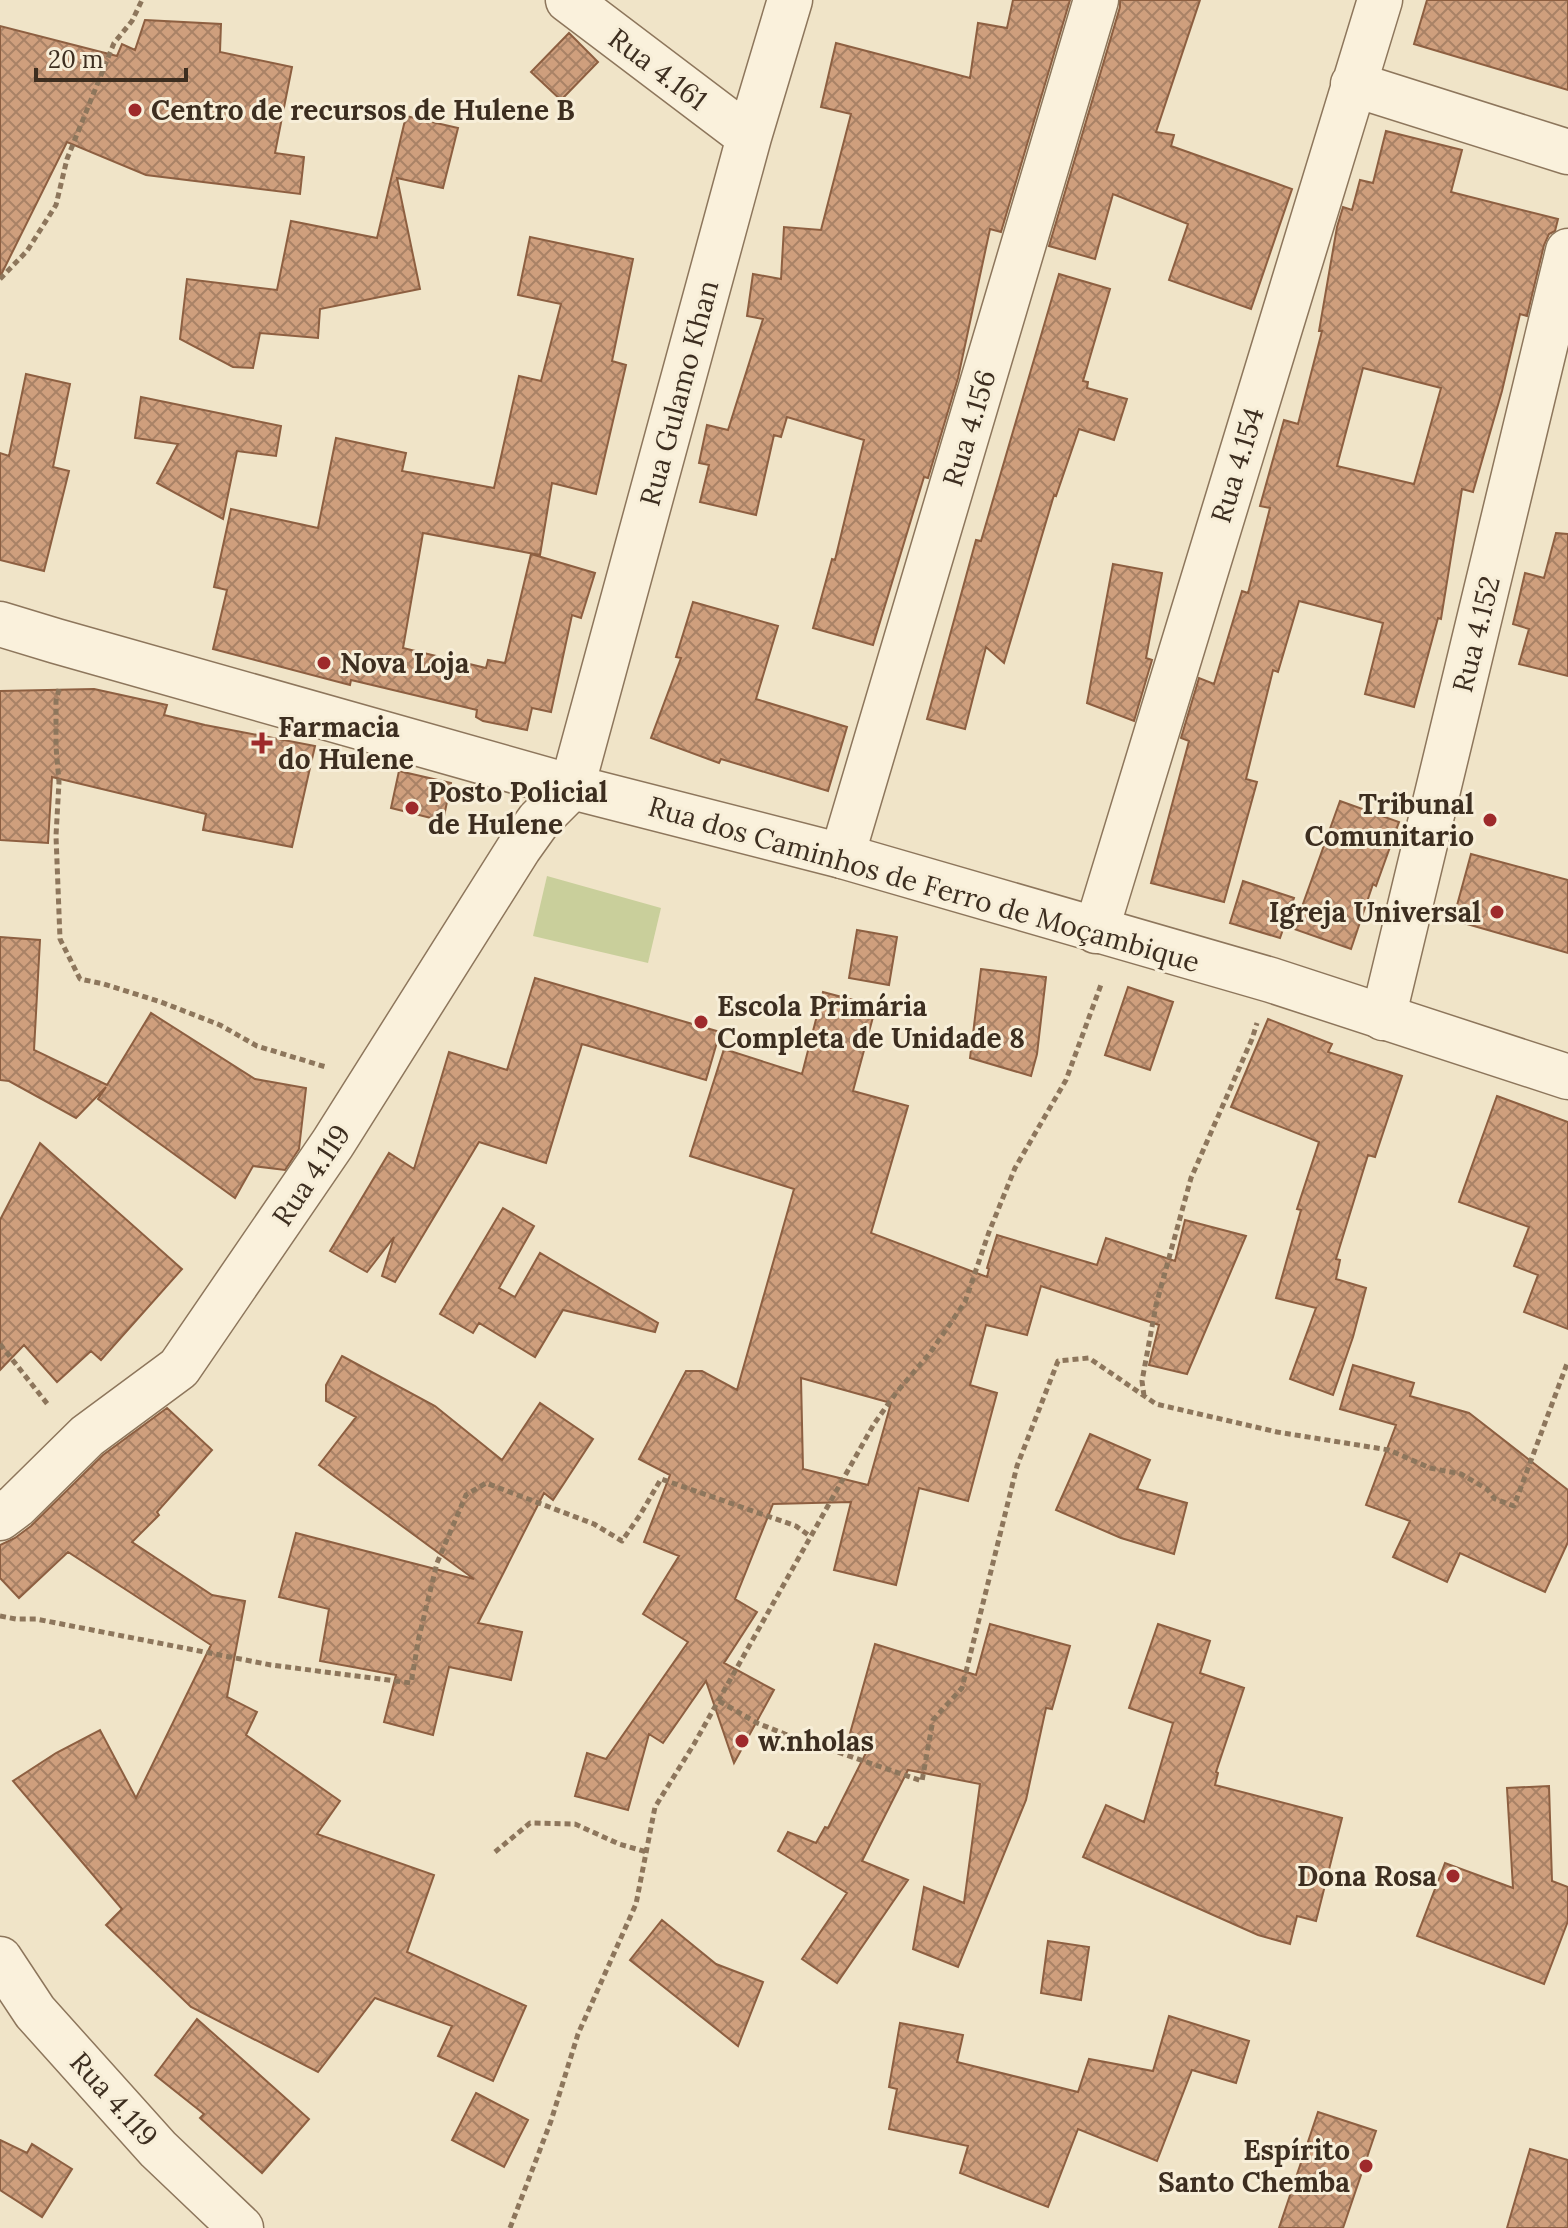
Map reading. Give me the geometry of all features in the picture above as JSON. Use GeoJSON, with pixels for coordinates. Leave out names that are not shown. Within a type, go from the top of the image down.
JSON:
{"type":"FeatureCollection","features":[{"type":"Feature","properties":{"kind":"street","name":"Rua 4.161"},"geometry":{"type":"LineString","coordinates":[[568,0],[749,137]]}},
{"type":"Feature","properties":{"kind":"street","name":"Rua Gulamo Khan"},"geometry":{"type":"LineString","coordinates":[[572,787],[749,137],[790,0]]}},
{"type":"Feature","properties":{"kind":"street","name":"Rua 4.156"},"geometry":{"type":"LineString","coordinates":[[842,856],[1096,0]]}},
{"type":"Feature","properties":{"kind":"street","name":"Rua 4.154"},"geometry":{"type":"LineString","coordinates":[[1111,935],[1353,84],[1380,0]]}},
{"type":"Feature","properties":{"kind":"street"},"geometry":{"type":"LineString","coordinates":[[1353,84],[1568,152]]}},
{"type":"Feature","properties":{"kind":"street","name":"Rua 4.152"},"geometry":{"type":"LineString","coordinates":[[1383,1018],[1568,251]]}},
{"type":"Feature","properties":{"kind":"street","name":"Rua dos Caminhos de Ferro de Moçambique"},"geometry":{"type":"LineString","coordinates":[[0,624],[572,787],[842,856],[1271,980],[1568,1077]]}},
{"type":"Feature","properties":{"kind":"street","name":"Rua 4.119"},"geometry":{"type":"LineString","coordinates":[[0,1518],[87,1436],[179,1368],[368,1087],[519,848],[539,820],[572,787]]}},
{"type":"Feature","properties":{"kind":"street","name":"Rua 4.119"},"geometry":{"type":"LineString","coordinates":[[0,1959],[35,2012],[137,2126],[241,2228]]}},
{"type":"Feature","properties":{"kind":"path"},"geometry":{"type":"LineString","coordinates":[[0,279],[27,251],[56,205],[67,159],[114,43],[132,21],[142,0]]}},
{"type":"Feature","properties":{"kind":"path"},"geometry":{"type":"LineString","coordinates":[[56,641],[64,665],[56,701],[60,939],[80,979],[161,1002],[220,1025],[257,1046],[330,1069],[368,1087]]}},
{"type":"Feature","properties":{"kind":"path"},"geometry":{"type":"LineString","coordinates":[[510,2228],[551,2121],[578,2034],[636,1904],[655,1807],[719,1701],[874,1424],[930,1353],[965,1302],[1015,1168],[1066,1080],[1108,968],[1111,935]]}},
{"type":"Feature","properties":{"kind":"path"},"geometry":{"type":"LineString","coordinates":[[1144,1396],[1142,1381],[1156,1305],[1191,1178],[1252,1039],[1271,980]]}},
{"type":"Feature","properties":{"kind":"path"},"geometry":{"type":"LineString","coordinates":[[0,1344],[48,1406],[87,1436]]}},
{"type":"Feature","properties":{"kind":"path"},"geometry":{"type":"LineString","coordinates":[[719,1701],[771,1729],[922,1781],[933,1720],[962,1688],[1017,1466],[1058,1361],[1089,1358],[1156,1404],[1277,1432],[1389,1450],[1430,1468],[1461,1474],[1487,1489],[1495,1499],[1514,1506],[1568,1361]]}},
{"type":"Feature","properties":{"kind":"path"},"geometry":{"type":"LineString","coordinates":[[0,1616],[36,1619],[271,1665],[411,1683],[437,1563],[466,1495],[486,1483],[594,1524],[622,1541],[661,1479],[796,1526],[811,1537]]}},
{"type":"Feature","properties":{"kind":"path"},"geometry":{"type":"LineString","coordinates":[[495,1852],[530,1823],[575,1824],[619,1844],[647,1852]]}},
{"type":"Feature","properties":{"kind":"green space"},"geometry":{"type":"Polygon","coordinates":[[[547,876],[661,908],[648,963],[533,936],[547,876]]]}},
{"type":"Feature","properties":{"kind":"building"},"geometry":{"type":"Polygon","coordinates":[[[1013,0],[1070,0],[1001,232],[990,229],[958,378],[873,645],[813,628],[832,559],[835,560],[864,440],[787,417],[781,437],[774,435],[756,515],[700,502],[709,465],[699,463],[707,425],[728,430],[763,319],[747,316],[753,274],[781,279],[784,227],[821,230],[851,114],[821,107],[836,43],[970,78],[978,23],[1007,28],[1013,0]]]}},
{"type":"Feature","properties":{"kind":"building"},"geometry":{"type":"Polygon","coordinates":[[[1120,0],[1200,0],[1156,132],[1174,135],[1171,146],[1292,189],[1251,309],[1169,280],[1188,224],[1113,194],[1095,259],[1049,246],[1120,0]]]}},
{"type":"Feature","properties":{"kind":"building"},"geometry":{"type":"Polygon","coordinates":[[[1427,0],[1568,0],[1568,90],[1414,44],[1427,0]]]}},
{"type":"Feature","properties":{"kind":"building"},"geometry":{"type":"Polygon","coordinates":[[[145,20],[221,24],[220,52],[292,67],[275,153],[304,157],[300,194],[146,175],[67,142],[0,277],[0,26],[117,56],[122,44],[135,50],[145,20]]]}},
{"type":"Feature","properties":{"kind":"building"},"geometry":{"type":"Polygon","coordinates":[[[569,33],[598,62],[561,100],[531,72],[569,33]]]}},
{"type":"Feature","properties":{"kind":"building"},"geometry":{"type":"Polygon","coordinates":[[[406,116],[458,128],[443,188],[397,178],[420,289],[320,309],[318,338],[260,333],[253,368],[233,367],[180,339],[187,279],[277,290],[291,221],[377,238],[406,116]]]}},
{"type":"Feature","properties":{"kind":"building"},"geometry":{"type":"Polygon","coordinates":[[[1386,131],[1462,150],[1451,192],[1558,219],[1555,231],[1549,234],[1544,245],[1527,316],[1520,314],[1473,492],[1462,489],[1441,619],[1438,618],[1414,707],[1365,694],[1383,623],[1299,601],[1278,672],[1273,670],[1246,779],[1257,782],[1224,902],[1151,883],[1189,741],[1181,738],[1199,678],[1214,684],[1242,591],[1248,593],[1270,508],[1260,506],[1284,420],[1298,424],[1322,331],[1319,331],[1343,207],[1352,210],[1360,180],[1373,183],[1386,131]],[[1363,368],[1337,466],[1414,484],[1441,388],[1363,368]]]}},
{"type":"Feature","properties":{"kind":"building"},"geometry":{"type":"Polygon","coordinates":[[[530,237],[633,259],[612,361],[626,365],[596,494],[552,483],[540,555],[423,533],[403,648],[486,668],[488,660],[505,663],[531,554],[595,573],[581,618],[572,615],[551,712],[532,708],[527,730],[483,721],[476,717],[477,710],[351,680],[350,685],[213,649],[227,590],[214,587],[231,509],[318,528],[336,438],[406,453],[402,471],[494,488],[519,376],[541,381],[561,304],[518,295],[530,237]]]}},
{"type":"Feature","properties":{"kind":"building"},"geometry":{"type":"Polygon","coordinates":[[[1059,274],[1110,289],[1083,381],[1088,382],[1087,388],[1127,399],[1114,440],[1079,429],[1054,495],[1004,663],[986,647],[965,729],[927,719],[976,540],[981,541],[1059,274]]]}},
{"type":"Feature","properties":{"kind":"building"},"geometry":{"type":"Polygon","coordinates":[[[26,374],[70,384],[53,467],[69,471],[44,571],[0,560],[0,453],[9,456],[26,374]]]}},
{"type":"Feature","properties":{"kind":"building"},"geometry":{"type":"Polygon","coordinates":[[[141,397],[281,426],[276,456],[237,451],[223,519],[157,483],[178,444],[135,438],[141,397]]]}},
{"type":"Feature","properties":{"kind":"building"},"geometry":{"type":"Polygon","coordinates":[[[1556,533],[1568,534],[1568,676],[1519,664],[1529,629],[1513,624],[1525,573],[1544,578],[1556,533]]]}},
{"type":"Feature","properties":{"kind":"building"},"geometry":{"type":"Polygon","coordinates":[[[1113,564],[1162,573],[1146,658],[1152,660],[1134,721],[1087,703],[1113,564]]]}},
{"type":"Feature","properties":{"kind":"building"},"geometry":{"type":"Polygon","coordinates":[[[693,602],[778,626],[756,699],[847,727],[828,791],[721,759],[719,763],[651,738],[681,658],[676,657],[693,602]]]}},
{"type":"Feature","properties":{"kind":"building"},"geometry":{"type":"Polygon","coordinates":[[[94,689],[167,705],[164,715],[315,746],[292,847],[203,830],[206,814],[52,777],[48,843],[0,840],[0,691],[94,689]]]}},
{"type":"Feature","properties":{"kind":"building"},"geometry":{"type":"Polygon","coordinates":[[[399,771],[451,783],[443,821],[391,808],[399,771]]]}},
{"type":"Feature","properties":{"kind":"building"},"geometry":{"type":"Polygon","coordinates":[[[1340,801],[1399,822],[1376,886],[1373,884],[1351,949],[1294,929],[1340,801]]]}},
{"type":"Feature","properties":{"kind":"building"},"geometry":{"type":"Polygon","coordinates":[[[1471,854],[1568,880],[1568,953],[1453,920],[1471,854]]]}},
{"type":"Feature","properties":{"kind":"building"},"geometry":{"type":"Polygon","coordinates":[[[1243,881],[1294,898],[1280,938],[1230,923],[1243,881]]]}},
{"type":"Feature","properties":{"kind":"building"},"geometry":{"type":"Polygon","coordinates":[[[857,930],[897,937],[889,985],[849,978],[857,930]]]}},
{"type":"Feature","properties":{"kind":"building"},"geometry":{"type":"Polygon","coordinates":[[[0,937],[40,940],[34,1050],[107,1085],[151,1013],[255,1079],[306,1088],[299,1149],[285,1170],[253,1166],[235,1198],[98,1099],[106,1087],[76,1118],[9,1081],[0,1080],[0,937]]]}},
{"type":"Feature","properties":{"kind":"building"},"geometry":{"type":"Polygon","coordinates":[[[981,969],[1046,977],[1037,1054],[1031,1076],[970,1058],[981,969]]]}},
{"type":"Feature","properties":{"kind":"building"},"geometry":{"type":"Polygon","coordinates":[[[535,978],[720,1032],[706,1080],[582,1044],[546,1163],[479,1142],[395,1282],[382,1276],[394,1237],[367,1272],[330,1251],[389,1153],[414,1169],[449,1052],[507,1070],[535,978]]]}},
{"type":"Feature","properties":{"kind":"building"},"geometry":{"type":"Polygon","coordinates":[[[1128,987],[1173,1002],[1150,1070],[1105,1055],[1128,987]]]}},
{"type":"Feature","properties":{"kind":"building"},"geometry":{"type":"Polygon","coordinates":[[[823,992],[876,1006],[853,1091],[908,1106],[871,1233],[987,1277],[997,1235],[1097,1265],[1106,1238],[1175,1261],[1185,1220],[1246,1236],[1187,1374],[1149,1365],[1159,1325],[1041,1286],[1027,1335],[986,1325],[970,1385],[997,1393],[968,1501],[919,1488],[896,1585],[834,1570],[851,1502],[773,1504],[735,1599],[757,1612],[724,1663],[774,1690],[734,1763],[706,1681],[663,1743],[649,1734],[628,1810],[575,1796],[587,1753],[606,1759],[688,1642],[643,1614],[679,1556],[644,1542],[670,1475],[639,1459],[686,1371],[702,1371],[737,1390],[794,1189],[690,1156],[724,1049],[802,1074],[823,992]],[[801,1378],[803,1469],[868,1485],[891,1403],[801,1378]]]}},
{"type":"Feature","properties":{"kind":"building"},"geometry":{"type":"Polygon","coordinates":[[[1268,1019],[1332,1044],[1328,1052],[1402,1076],[1375,1157],[1368,1155],[1336,1259],[1340,1260],[1336,1279],[1366,1288],[1333,1395],[1290,1379],[1316,1308],[1276,1298],[1301,1210],[1297,1209],[1319,1142],[1231,1107],[1268,1019]]]}},
{"type":"Feature","properties":{"kind":"building"},"geometry":{"type":"Polygon","coordinates":[[[1497,1096],[1568,1122],[1568,1329],[1524,1312],[1538,1275],[1514,1266],[1529,1227],[1459,1202],[1497,1096]]]}},
{"type":"Feature","properties":{"kind":"building"},"geometry":{"type":"Polygon","coordinates":[[[40,1143],[182,1269],[101,1360],[91,1351],[57,1382],[24,1345],[0,1370],[0,1220],[40,1143]]]}},
{"type":"Feature","properties":{"kind":"building"},"geometry":{"type":"Polygon","coordinates":[[[503,1208],[534,1226],[499,1288],[515,1297],[540,1253],[658,1323],[655,1332],[563,1310],[535,1357],[479,1323],[473,1333],[440,1314],[503,1208]]]}},
{"type":"Feature","properties":{"kind":"building"},"geometry":{"type":"Polygon","coordinates":[[[342,1356],[435,1406],[502,1460],[540,1403],[593,1439],[553,1500],[544,1493],[478,1623],[522,1632],[511,1680],[449,1667],[433,1735],[384,1722],[396,1675],[320,1661],[329,1609],[279,1597],[296,1533],[474,1579],[319,1465],[356,1417],[326,1401],[326,1385],[342,1356]]]}},
{"type":"Feature","properties":{"kind":"building"},"geometry":{"type":"Polygon","coordinates":[[[1353,1365],[1414,1383],[1410,1396],[1469,1413],[1568,1490],[1568,1542],[1545,1592],[1460,1553],[1447,1582],[1393,1557],[1410,1521],[1366,1505],[1396,1425],[1340,1409],[1353,1365]]]}},
{"type":"Feature","properties":{"kind":"building"},"geometry":{"type":"Polygon","coordinates":[[[167,1408],[212,1450],[157,1512],[159,1515],[132,1542],[212,1595],[245,1601],[227,1697],[257,1712],[246,1735],[340,1801],[317,1834],[434,1875],[407,1952],[526,2006],[493,2081],[438,2056],[452,2026],[375,1998],[318,2072],[191,2007],[106,1925],[122,1909],[13,1781],[56,1753],[100,1730],[136,1798],[211,1645],[68,1552],[19,1598],[0,1578],[0,1545],[31,1526],[103,1455],[167,1408]]]}},
{"type":"Feature","properties":{"kind":"building"},"geometry":{"type":"Polygon","coordinates":[[[1090,1434],[1150,1460],[1137,1489],[1187,1503],[1174,1554],[1121,1538],[1056,1510],[1090,1434]]]}},
{"type":"Feature","properties":{"kind":"building"},"geometry":{"type":"Polygon","coordinates":[[[990,1624],[1070,1646],[1052,1709],[1046,1708],[1026,1800],[958,1967],[913,1949],[924,1887],[964,1903],[980,1784],[908,1770],[862,1861],[908,1880],[837,1983],[802,1959],[847,1893],[778,1851],[788,1832],[816,1843],[825,1827],[828,1828],[871,1743],[849,1737],[875,1644],[976,1675],[990,1624]]]}},
{"type":"Feature","properties":{"kind":"building"},"geometry":{"type":"Polygon","coordinates":[[[1158,1624],[1210,1641],[1200,1673],[1244,1688],[1216,1772],[1215,1785],[1342,1818],[1316,1921],[1297,1916],[1290,1944],[1258,1935],[1083,1857],[1106,1805],[1144,1822],[1173,1723],[1129,1708],[1158,1624]]]}},
{"type":"Feature","properties":{"kind":"building"},"geometry":{"type":"Polygon","coordinates":[[[1549,1786],[1552,1881],[1568,1887],[1568,1921],[1544,1984],[1417,1936],[1445,1863],[1513,1888],[1507,1788],[1549,1786]]]}},
{"type":"Feature","properties":{"kind":"building"},"geometry":{"type":"Polygon","coordinates":[[[662,1920],[716,1964],[763,1982],[738,2046],[630,1960],[662,1920]]]}},
{"type":"Feature","properties":{"kind":"building"},"geometry":{"type":"Polygon","coordinates":[[[1048,1941],[1089,1947],[1081,2000],[1041,1993],[1048,1941]]]}},
{"type":"Feature","properties":{"kind":"building"},"geometry":{"type":"Polygon","coordinates":[[[1169,2016],[1249,2041],[1236,2083],[1192,2070],[1157,2161],[1078,2129],[1048,2207],[960,2173],[968,2146],[889,2129],[897,2089],[889,2087],[900,2023],[963,2035],[957,2062],[1078,2092],[1089,2059],[1153,2071],[1169,2016]]]}},
{"type":"Feature","properties":{"kind":"building"},"geometry":{"type":"Polygon","coordinates":[[[197,2019],[309,2119],[262,2173],[200,2118],[204,2114],[155,2075],[197,2019]]]}},
{"type":"Feature","properties":{"kind":"building"},"geometry":{"type":"Polygon","coordinates":[[[476,2093],[528,2120],[504,2167],[452,2140],[476,2093]]]}},
{"type":"Feature","properties":{"kind":"building"},"geometry":{"type":"Polygon","coordinates":[[[1318,2112],[1376,2131],[1343,2228],[1279,2228],[1318,2112]]]}},
{"type":"Feature","properties":{"kind":"building"},"geometry":{"type":"Polygon","coordinates":[[[0,2140],[27,2153],[32,2144],[72,2169],[42,2217],[0,2190],[0,2140]]]}},
{"type":"Feature","properties":{"kind":"building"},"geometry":{"type":"Polygon","coordinates":[[[1530,2149],[1568,2160],[1568,2228],[1507,2228],[1530,2149]]]}},
{"type":"Feature","properties":{"kind":"place","name":"Centro de recursos de Hulene B"},"geometry":{"type":"Point","coordinates":[135,110]}},
{"type":"Feature","properties":{"kind":"place","name":"Nova Loja"},"geometry":{"type":"Point","coordinates":[324,663]}},
{"type":"Feature","properties":{"kind":"place","name":"Farmacia do Hulene"},"geometry":{"type":"Point","coordinates":[262,743]}},
{"type":"Feature","properties":{"kind":"place","name":"Posto Policial de Hulene"},"geometry":{"type":"Point","coordinates":[412,808]}},
{"type":"Feature","properties":{"kind":"place","name":"Tribunal Comunitario"},"geometry":{"type":"Point","coordinates":[1490,820]}},
{"type":"Feature","properties":{"kind":"place","name":"Igreja Universal"},"geometry":{"type":"Point","coordinates":[1497,912]}},
{"type":"Feature","properties":{"kind":"place","name":"Escola Primária Completa de Unidade 8"},"geometry":{"type":"Point","coordinates":[701,1022]}},
{"type":"Feature","properties":{"kind":"place","name":"w.nholas"},"geometry":{"type":"Point","coordinates":[742,1741]}},
{"type":"Feature","properties":{"kind":"place","name":"Dona Rosa"},"geometry":{"type":"Point","coordinates":[1453,1876]}},
{"type":"Feature","properties":{"kind":"place","name":"Espírito Santo Chemba"},"geometry":{"type":"Point","coordinates":[1366,2166]}}]}
